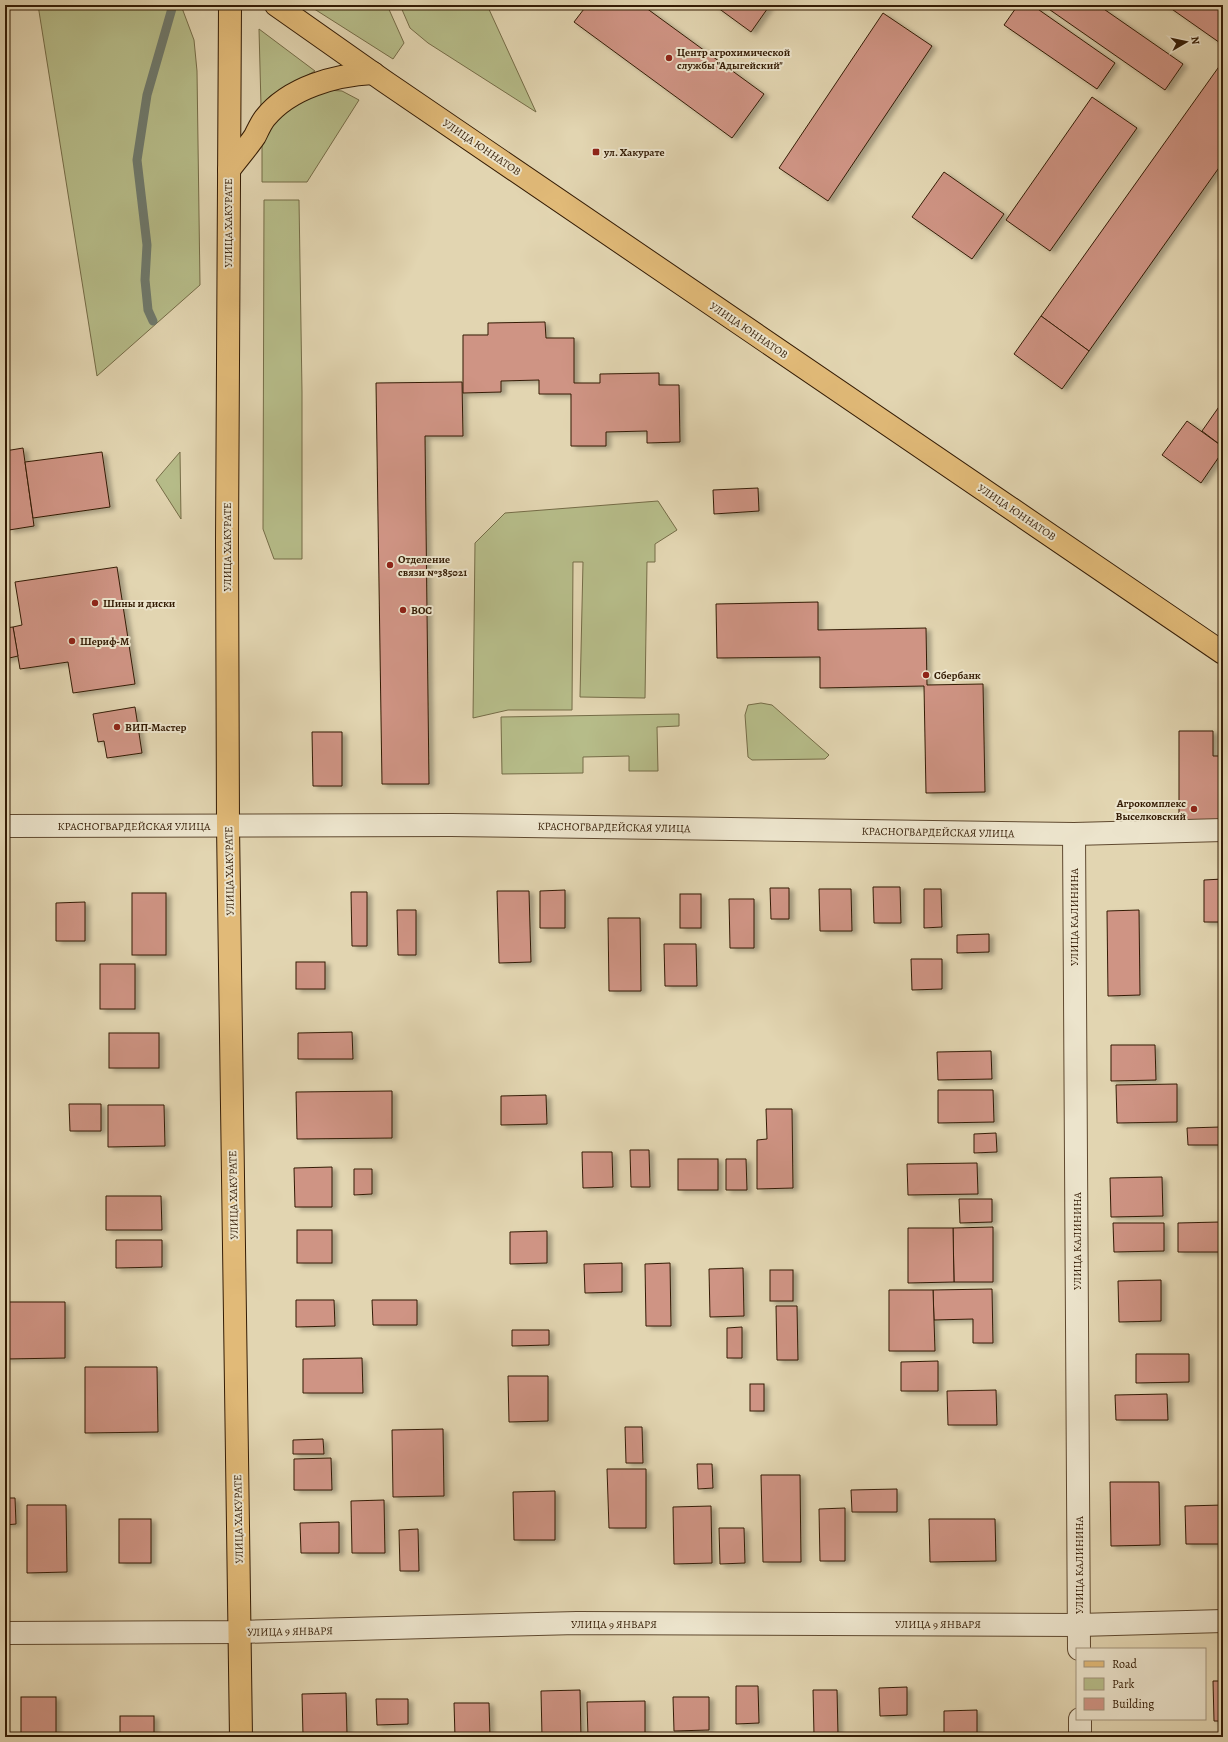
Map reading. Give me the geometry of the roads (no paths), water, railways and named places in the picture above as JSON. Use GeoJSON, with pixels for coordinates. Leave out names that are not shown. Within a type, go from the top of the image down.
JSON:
{"type":"FeatureCollection","features":[{"type":"Feature","properties":{"kind":"main road","name":"УЛИЦА ХАКУРАТЕ"},"geometry":{"type":"LineString","coordinates":[[230,5],[227,518],[228,826],[241,1737]]}},
{"type":"Feature","properties":{"kind":"main road","name":"УЛИЦА ЮННАТОВ"},"geometry":{"type":"LineString","coordinates":[[276,5],[373,73],[1223,653]]}},
{"type":"Feature","properties":{"kind":"main road"},"geometry":{"type":"LineString","coordinates":[[229,170],[266,118],[282,102],[300,91],[320,83],[345,76],[373,73]]}},
{"type":"Feature","properties":{"kind":"street","name":"КРАСНОГВАРДЕЙСКАЯ УЛИЦА"},"geometry":{"type":"LineString","coordinates":[[5,826],[450,825],[1074,834],[1223,830]]}},
{"type":"Feature","properties":{"kind":"street","name":"УЛИЦА КАЛИНИНА"},"geometry":{"type":"LineString","coordinates":[[1074,834],[1080,1648]]}},
{"type":"Feature","properties":{"kind":"street","name":"УЛИЦА 9 ЯНВАРЯ"},"geometry":{"type":"LineString","coordinates":[[5,1633],[240,1632],[577,1623],[1079,1625],[1223,1621]]}},
{"type":"Feature","properties":{"kind":"street"},"geometry":{"type":"LineString","coordinates":[[1080,1720],[1080,1737]]}},
{"type":"Feature","properties":{"kind":"waterway"},"geometry":{"type":"LineString","coordinates":[[153,321],[148,310],[145,280],[147,245],[137,160],[147,95],[173,5]]}},
{"type":"Feature","properties":{"kind":"place","name":"Центр агрохимической службы \"Адыгейский\""},"geometry":{"type":"Point","coordinates":[669,58]}},
{"type":"Feature","properties":{"kind":"place","name":"ул. Хакурате"},"geometry":{"type":"Point","coordinates":[596,152]}},
{"type":"Feature","properties":{"kind":"place","name":"Отделение связи №385021"},"geometry":{"type":"Point","coordinates":[390,565]}},
{"type":"Feature","properties":{"kind":"place","name":"Шины и диски"},"geometry":{"type":"Point","coordinates":[95,603]}},
{"type":"Feature","properties":{"kind":"place","name":"ВОС"},"geometry":{"type":"Point","coordinates":[403,610]}},
{"type":"Feature","properties":{"kind":"place","name":"Шериф-М"},"geometry":{"type":"Point","coordinates":[72,641]}},
{"type":"Feature","properties":{"kind":"place","name":"Сбербанк"},"geometry":{"type":"Point","coordinates":[926,675]}},
{"type":"Feature","properties":{"kind":"place","name":"ВИП-Мастер"},"geometry":{"type":"Point","coordinates":[117,727]}},
{"type":"Feature","properties":{"kind":"place","name":"Агрокомплекс Выселковский"},"geometry":{"type":"Point","coordinates":[1194,809]}}]}
